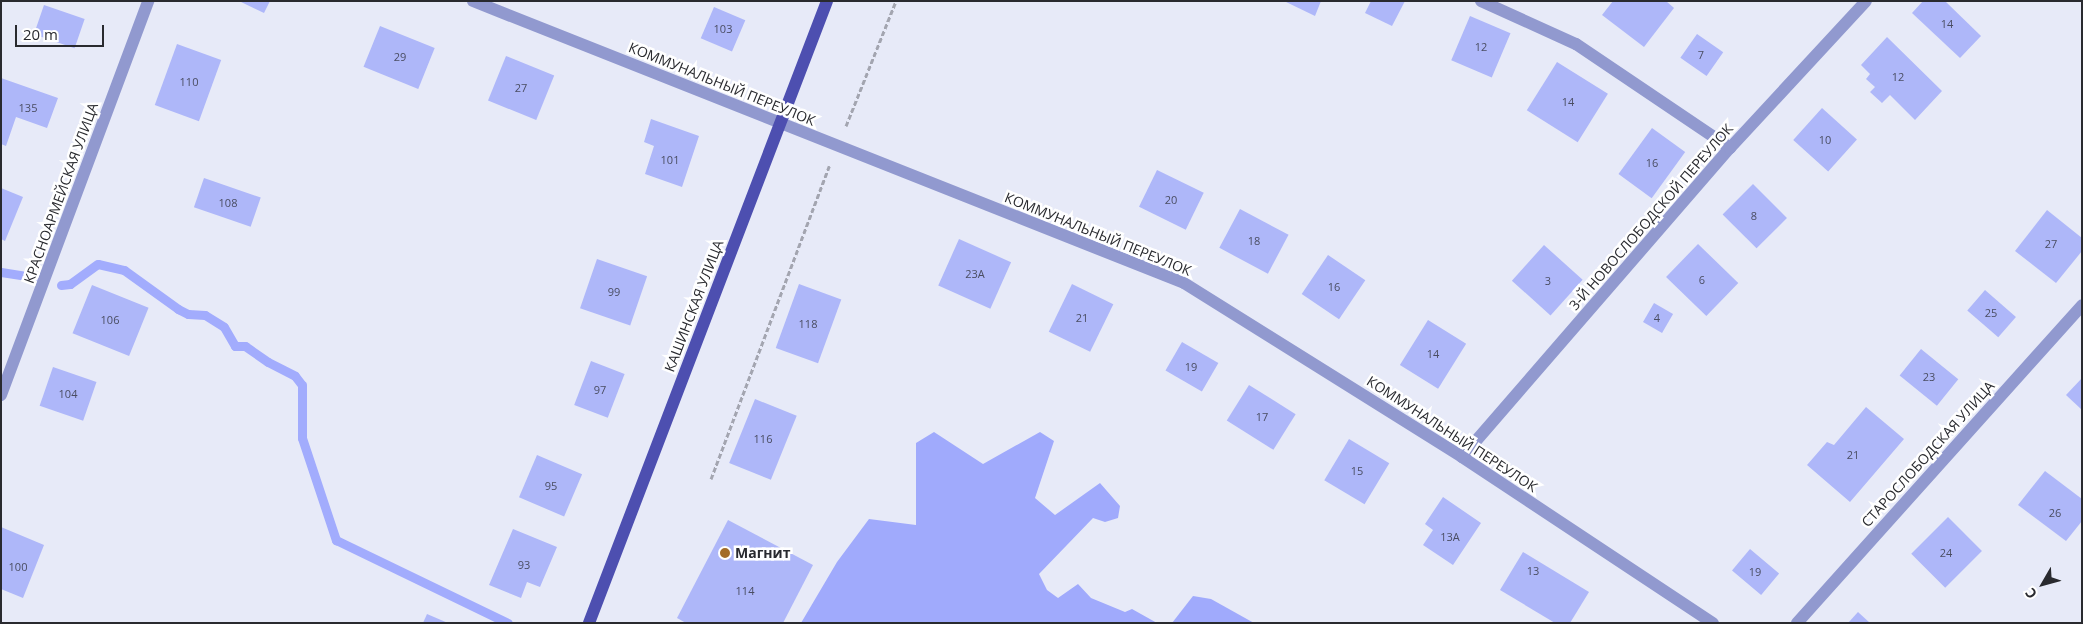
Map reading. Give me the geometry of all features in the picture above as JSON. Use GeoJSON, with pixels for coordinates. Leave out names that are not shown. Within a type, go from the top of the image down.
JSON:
{"type":"FeatureCollection","features":[{"type":"Feature","properties":{"kind":"main road","name":"КАШИНСКАЯ УЛИЦА"},"geometry":{"type":"LineString","coordinates":[[590,623],[827,1]]}},
{"type":"Feature","properties":{"kind":"street","name":"КРАСНОАРМЕЙСКАЯ УЛИЦА"},"geometry":{"type":"LineString","coordinates":[[1,395],[148,1]]}},
{"type":"Feature","properties":{"kind":"street","name":"КОММУНАЛЬНЫЙ ПЕРЕУЛОК"},"geometry":{"type":"LineString","coordinates":[[473,1],[779,124],[1184,283],[1462,457],[1713,623]]}},
{"type":"Feature","properties":{"kind":"street"},"geometry":{"type":"LineString","coordinates":[[1481,1],[1576,44],[1730,148]]}},
{"type":"Feature","properties":{"kind":"street","name":"3-Й НОВОСЛОБОДСКОЙ ПЕРЕУЛОК"},"geometry":{"type":"LineString","coordinates":[[1462,457],[1730,148],[1866,1]]}},
{"type":"Feature","properties":{"kind":"street","name":"СТАРОСЛОБОДСКАЯ УЛИЦА"},"geometry":{"type":"LineString","coordinates":[[1797,623],[2082,304]]}},
{"type":"Feature","properties":{"kind":"path"},"geometry":{"type":"LineString","coordinates":[[711,479],[815,210],[835,146],[853,112],[896,1]]}},
{"type":"Feature","properties":{"kind":"shaded area"},"geometry":{"type":"Polygon","coordinates":[[[934,432],[983,464],[1040,432],[1054,441],[1035,498],[1055,515],[1100,483],[1120,506],[1118,518],[1105,522],[1093,518],[1039,574],[1047,590],[1058,598],[1078,584],[1091,598],[1125,612],[1132,609],[1157,623],[801,623],[837,562],[869,519],[916,525],[916,443],[934,432]]]}},
{"type":"Feature","properties":{"kind":"shaded area"},"geometry":{"type":"Polygon","coordinates":[[[1193,596],[1211,599],[1254,623],[1172,623],[1193,596]]]}},
{"type":"Feature","properties":{"kind":"building"},"geometry":{"type":"Polygon","coordinates":[[[239,1],[270,1],[264,13],[239,1]]]}},
{"type":"Feature","properties":{"kind":"building"},"geometry":{"type":"Polygon","coordinates":[[[1284,1],[1321,1],[1315,16],[1284,1]]]}},
{"type":"Feature","properties":{"kind":"building"},"geometry":{"type":"Polygon","coordinates":[[[1371,1],[1405,1],[1392,26],[1365,13],[1371,1]]]}},
{"type":"Feature","properties":{"kind":"building"},"geometry":{"type":"Polygon","coordinates":[[[1613,1],[1666,1],[1674,8],[1644,47],[1602,15],[1613,1]]]}},
{"type":"Feature","properties":{"kind":"building"},"geometry":{"type":"Polygon","coordinates":[[[1923,1],[1945,1],[1981,36],[1960,58],[1912,13],[1923,1]]]}},
{"type":"Feature","properties":{"kind":"building"},"geometry":{"type":"Polygon","coordinates":[[[44,5],[85,19],[75,48],[34,34],[44,5]]]}},
{"type":"Feature","properties":{"kind":"building"},"geometry":{"type":"Polygon","coordinates":[[[714,7],[745,20],[732,52],[701,38],[714,7]]]}},
{"type":"Feature","properties":{"kind":"building"},"geometry":{"type":"Polygon","coordinates":[[[1470,16],[1511,33],[1492,77],[1451,60],[1470,16]]]}},
{"type":"Feature","properties":{"kind":"building"},"geometry":{"type":"Polygon","coordinates":[[[380,26],[435,48],[418,89],[364,67],[380,26]]]}},
{"type":"Feature","properties":{"kind":"building"},"geometry":{"type":"Polygon","coordinates":[[[1697,34],[1723,52],[1707,76],[1680,58],[1697,34]]]}},
{"type":"Feature","properties":{"kind":"building"},"geometry":{"type":"Polygon","coordinates":[[[1887,37],[1942,91],[1915,120],[1890,95],[1882,103],[1870,92],[1875,87],[1866,79],[1870,74],[1861,65],[1887,37]]]}},
{"type":"Feature","properties":{"kind":"building"},"geometry":{"type":"Polygon","coordinates":[[[177,44],[221,60],[199,121],[155,105],[177,44]]]}},
{"type":"Feature","properties":{"kind":"building"},"geometry":{"type":"Polygon","coordinates":[[[506,56],[554,75],[536,120],[488,101],[506,56]]]}},
{"type":"Feature","properties":{"kind":"building"},"geometry":{"type":"Polygon","coordinates":[[[1557,62],[1608,94],[1578,142],[1527,110],[1557,62]]]}},
{"type":"Feature","properties":{"kind":"building"},"geometry":{"type":"Polygon","coordinates":[[[1,78],[58,98],[47,128],[16,117],[6,146],[1,144],[1,78]]]}},
{"type":"Feature","properties":{"kind":"building"},"geometry":{"type":"Polygon","coordinates":[[[1822,108],[1857,139],[1828,171],[1793,140],[1822,108]]]}},
{"type":"Feature","properties":{"kind":"building"},"geometry":{"type":"Polygon","coordinates":[[[651,119],[699,136],[682,187],[645,174],[654,146],[644,142],[651,119]]]}},
{"type":"Feature","properties":{"kind":"building"},"geometry":{"type":"Polygon","coordinates":[[[1652,128],[1685,152],[1652,198],[1618,174],[1652,128]]]}},
{"type":"Feature","properties":{"kind":"building"},"geometry":{"type":"Polygon","coordinates":[[[1157,170],[1204,193],[1186,230],[1139,207],[1157,170]]]}},
{"type":"Feature","properties":{"kind":"building"},"geometry":{"type":"Polygon","coordinates":[[[204,178],[261,198],[251,227],[194,207],[204,178]]]}},
{"type":"Feature","properties":{"kind":"building"},"geometry":{"type":"Polygon","coordinates":[[[1753,184],[1787,218],[1757,248],[1723,214],[1753,184]]]}},
{"type":"Feature","properties":{"kind":"building"},"geometry":{"type":"Polygon","coordinates":[[[1,188],[23,197],[5,241],[1,239],[1,188]]]}},
{"type":"Feature","properties":{"kind":"building"},"geometry":{"type":"Polygon","coordinates":[[[1240,209],[1289,235],[1268,274],[1219,248],[1240,209]]]}},
{"type":"Feature","properties":{"kind":"building"},"geometry":{"type":"Polygon","coordinates":[[[2047,210],[2082,238],[2082,251],[2056,283],[2015,251],[2047,210]]]}},
{"type":"Feature","properties":{"kind":"building"},"geometry":{"type":"Polygon","coordinates":[[[959,239],[1011,262],[990,309],[938,286],[959,239]]]}},
{"type":"Feature","properties":{"kind":"building"},"geometry":{"type":"Polygon","coordinates":[[[1698,244],[1738,283],[1706,316],[1666,277],[1698,244]]]}},
{"type":"Feature","properties":{"kind":"building"},"geometry":{"type":"Polygon","coordinates":[[[1544,245],[1583,280],[1551,315],[1512,281],[1544,245]]]}},
{"type":"Feature","properties":{"kind":"building"},"geometry":{"type":"Polygon","coordinates":[[[1328,255],[1365,280],[1339,319],[1302,294],[1328,255]]]}},
{"type":"Feature","properties":{"kind":"building"},"geometry":{"type":"Polygon","coordinates":[[[597,259],[647,276],[630,325],[580,308],[597,259]]]}},
{"type":"Feature","properties":{"kind":"building"},"geometry":{"type":"Polygon","coordinates":[[[799,284],[841,299],[818,363],[776,348],[799,284]]]}},
{"type":"Feature","properties":{"kind":"building"},"geometry":{"type":"Polygon","coordinates":[[[1072,284],[1113,304],[1090,352],[1049,332],[1072,284]]]}},
{"type":"Feature","properties":{"kind":"building"},"geometry":{"type":"Polygon","coordinates":[[[92,285],[149,308],[129,356],[73,333],[92,285]]]}},
{"type":"Feature","properties":{"kind":"building"},"geometry":{"type":"Polygon","coordinates":[[[1985,290],[2016,317],[1998,337],[1967,310],[1985,290]]]}},
{"type":"Feature","properties":{"kind":"building"},"geometry":{"type":"Polygon","coordinates":[[[1654,303],[1673,314],[1662,333],[1643,322],[1654,303]]]}},
{"type":"Feature","properties":{"kind":"building"},"geometry":{"type":"Polygon","coordinates":[[[1428,320],[1466,344],[1438,389],[1400,365],[1428,320]]]}},
{"type":"Feature","properties":{"kind":"building"},"geometry":{"type":"Polygon","coordinates":[[[1182,342],[1218,363],[1202,392],[1166,371],[1182,342]]]}},
{"type":"Feature","properties":{"kind":"building"},"geometry":{"type":"Polygon","coordinates":[[[1921,349],[1958,379],[1937,406],[1900,375],[1921,349]]]}},
{"type":"Feature","properties":{"kind":"building"},"geometry":{"type":"Polygon","coordinates":[[[591,361],[625,374],[608,418],[574,405],[591,361]]]}},
{"type":"Feature","properties":{"kind":"building"},"geometry":{"type":"Polygon","coordinates":[[[53,367],[96,382],[83,421],[40,406],[53,367]]]}},
{"type":"Feature","properties":{"kind":"building"},"geometry":{"type":"Polygon","coordinates":[[[2082,378],[2082,410],[2066,395],[2082,378]]]}},
{"type":"Feature","properties":{"kind":"building"},"geometry":{"type":"Polygon","coordinates":[[[1249,385],[1296,414],[1273,450],[1227,421],[1249,385]]]}},
{"type":"Feature","properties":{"kind":"building"},"geometry":{"type":"Polygon","coordinates":[[[755,399],[797,416],[771,480],[729,463],[755,399]]]}},
{"type":"Feature","properties":{"kind":"building"},"geometry":{"type":"Polygon","coordinates":[[[1866,407],[1904,439],[1850,502],[1807,465],[1827,442],[1834,445],[1866,407]]]}},
{"type":"Feature","properties":{"kind":"building"},"geometry":{"type":"Polygon","coordinates":[[[1349,439],[1389,463],[1365,504],[1324,480],[1349,439]]]}},
{"type":"Feature","properties":{"kind":"building"},"geometry":{"type":"Polygon","coordinates":[[[537,455],[582,474],[564,516],[519,497],[537,455]]]}},
{"type":"Feature","properties":{"kind":"building"},"geometry":{"type":"Polygon","coordinates":[[[2045,471],[2082,499],[2082,521],[2066,541],[2018,505],[2045,471]]]}},
{"type":"Feature","properties":{"kind":"building"},"geometry":{"type":"Polygon","coordinates":[[[1443,497],[1481,523],[1453,565],[1423,545],[1433,530],[1425,524],[1443,497]]]}},
{"type":"Feature","properties":{"kind":"building"},"geometry":{"type":"Polygon","coordinates":[[[1948,517],[1982,551],[1945,588],[1911,554],[1948,517]]]}},
{"type":"Feature","properties":{"kind":"building"},"geometry":{"type":"Polygon","coordinates":[[[728,520],[813,565],[783,623],[686,623],[677,618],[728,520]]]}},
{"type":"Feature","properties":{"kind":"building"},"geometry":{"type":"Polygon","coordinates":[[[1,527],[44,545],[23,598],[1,589],[1,527]]]}},
{"type":"Feature","properties":{"kind":"building"},"geometry":{"type":"Polygon","coordinates":[[[513,529],[557,547],[540,587],[527,582],[521,598],[489,585],[513,529]]]}},
{"type":"Feature","properties":{"kind":"building"},"geometry":{"type":"Polygon","coordinates":[[[1750,549],[1779,573],[1761,595],[1732,570],[1750,549]]]}},
{"type":"Feature","properties":{"kind":"building"},"geometry":{"type":"Polygon","coordinates":[[[1523,552],[1589,592],[1570,623],[1555,623],[1500,590],[1523,552]]]}},
{"type":"Feature","properties":{"kind":"building"},"geometry":{"type":"Polygon","coordinates":[[[1858,612],[1870,623],[1848,623],[1858,612]]]}},
{"type":"Feature","properties":{"kind":"building"},"geometry":{"type":"Polygon","coordinates":[[[427,614],[448,623],[423,623],[427,614]]]}},
{"type":"Feature","properties":{"kind":"waterway"},"geometry":{"type":"LineString","coordinates":[[61,285],[70,284],[98,264],[124,270],[178,309],[188,314],[205,315],[224,327],[235,346],[245,346],[268,362],[295,376],[302,385],[302,438],[336,540],[508,623]]}},
{"type":"Feature","properties":{"kind":"waterway"},"geometry":{"type":"LineString","coordinates":[[1,272],[34,277]]}},
{"type":"Feature","properties":{"kind":"place","name":"Магнит"},"geometry":{"type":"Point","coordinates":[725,553]}}]}
